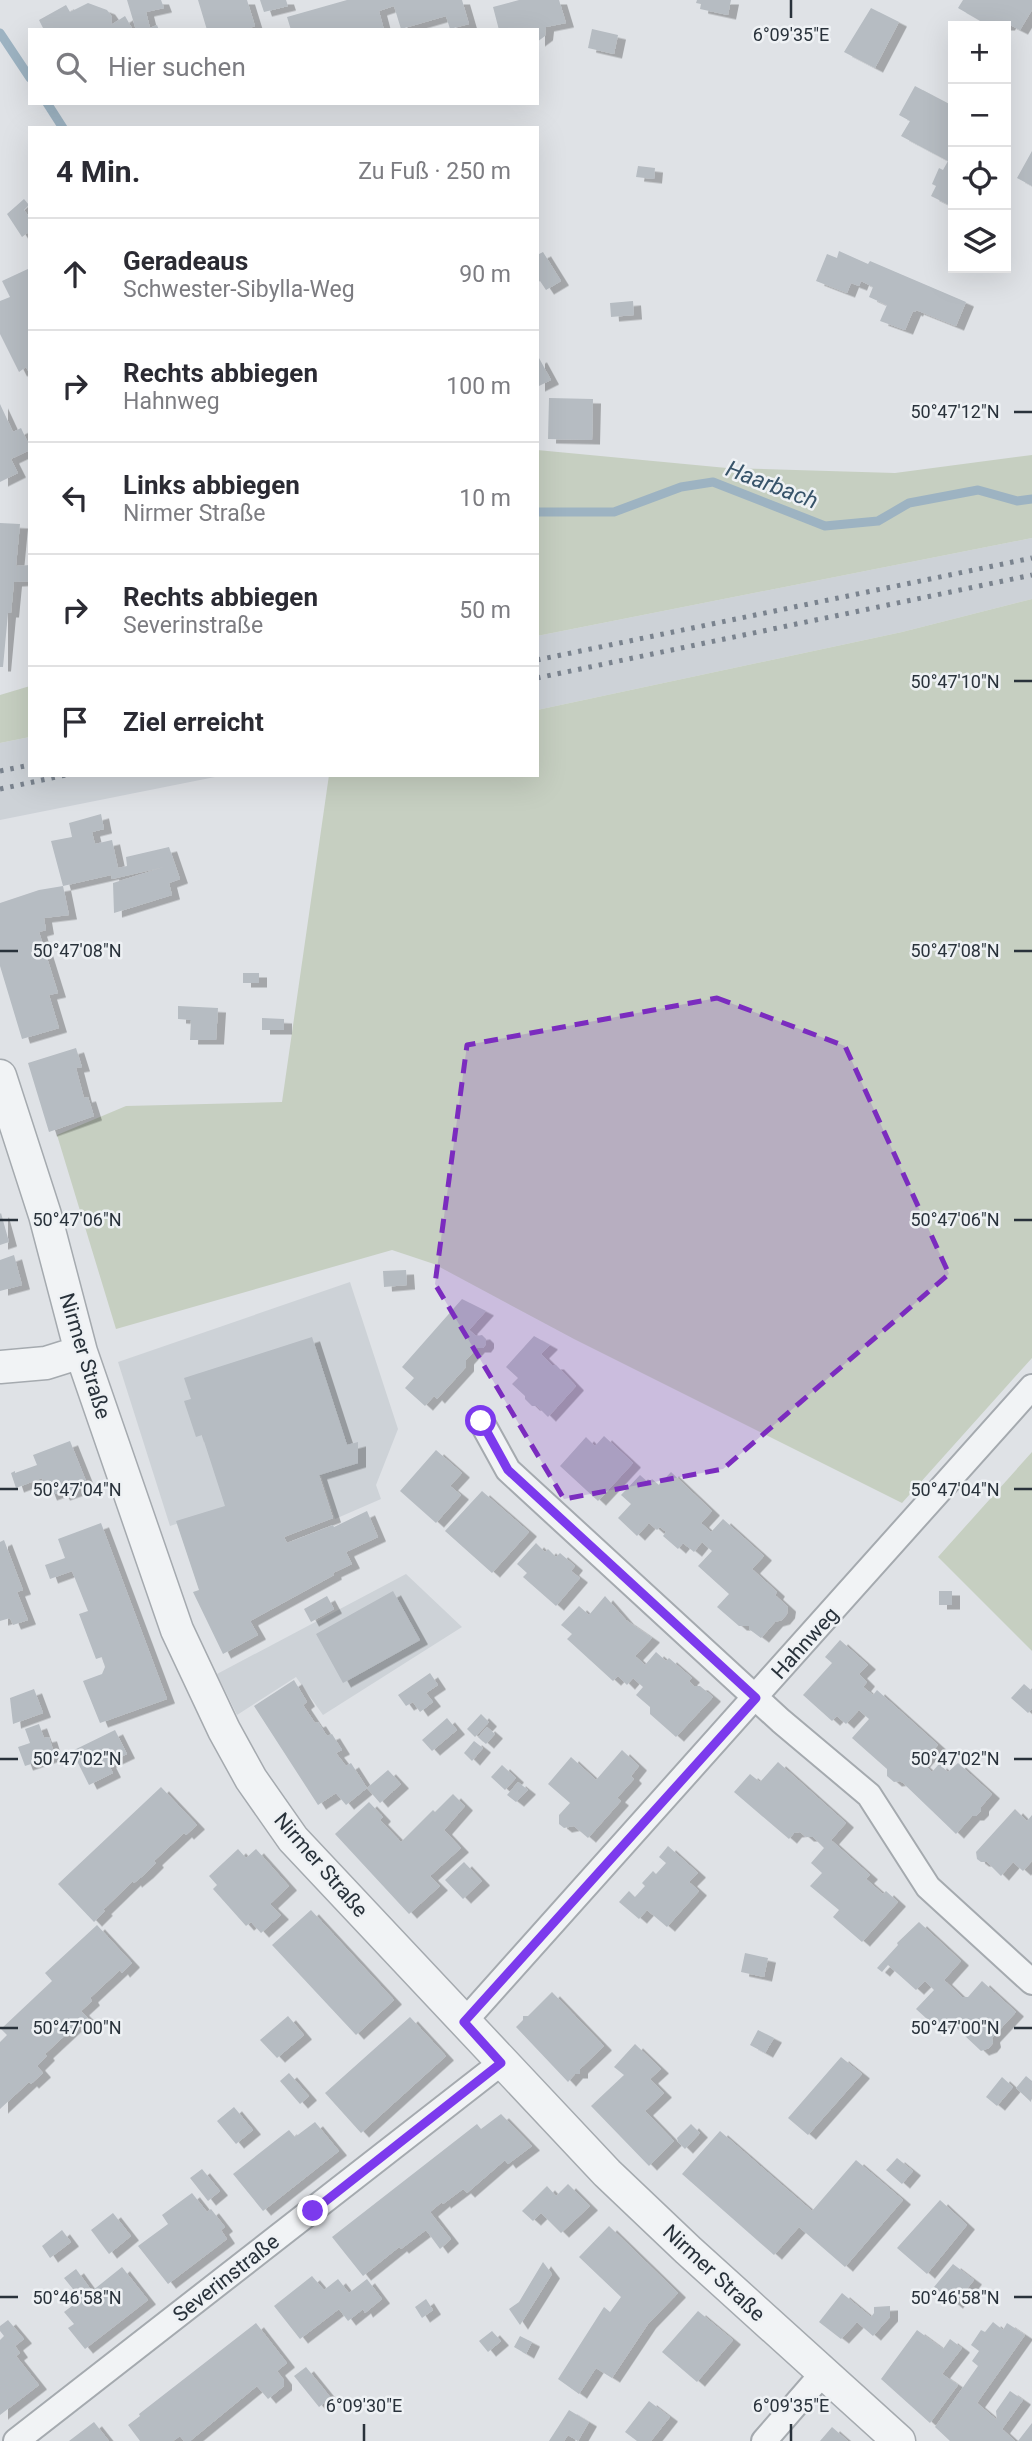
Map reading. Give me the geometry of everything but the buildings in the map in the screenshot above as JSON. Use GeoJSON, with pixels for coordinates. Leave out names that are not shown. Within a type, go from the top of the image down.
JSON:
{"type":"FeatureCollection","features":[{"type":"Feature","properties":{"kind":"street","name":"Nirmer Straße"},"geometry":{"type":"LineString","coordinates":[[0,1076],[45,1215],[81,1352],[177,1630],[224,1730],[251,1779],[293,1839],[607,2173],[899,2441]]}},
{"type":"Feature","properties":{"kind":"street"},"geometry":{"type":"LineString","coordinates":[[0,1367],[46,1363],[81,1352]]}},
{"type":"Feature","properties":{"kind":"street","name":"Hahnweg"},"geometry":{"type":"LineString","coordinates":[[464,2022],[1032,1387]]}},
{"type":"Feature","properties":{"kind":"street"},"geometry":{"type":"LineString","coordinates":[[481,1421],[508,1470],[780,1721],[869,1795],[928,1887],[1032,1982]]}},
{"type":"Feature","properties":{"kind":"street","name":"Severinstraße"},"geometry":{"type":"LineString","coordinates":[[16,2441],[501,2063]]}},
{"type":"Feature","properties":{"kind":"street"},"geometry":{"type":"LineString","coordinates":[[764,2441],[823,2373]]}},
{"type":"Feature","properties":{"kind":"highlighted area"},"geometry":{"type":"Polygon","coordinates":[[[717,998],[845,1046],[949,1274],[723,1469],[564,1499],[435,1284],[467,1045],[717,998]]]}},
{"type":"Feature","properties":{"kind":"shaded area"},"geometry":{"type":"Polygon","coordinates":[[[1032,538],[1032,599],[902,632],[539,710],[539,636],[1032,538]]]}},
{"type":"Feature","properties":{"kind":"shaded area"},"geometry":{"type":"Polygon","coordinates":[[[28,737],[28,777],[215,777],[0,820],[0,743],[28,737]]]}},
{"type":"Feature","properties":{"kind":"shaded area"},"geometry":{"type":"Polygon","coordinates":[[[350,1282],[398,1429],[376,1485],[381,1499],[335,1519],[321,1476],[170,1526],[118,1362],[350,1282]]]}},
{"type":"Feature","properties":{"kind":"shaded area"},"geometry":{"type":"Polygon","coordinates":[[[406,1574],[462,1627],[323,1715],[296,1677],[237,1715],[217,1674],[406,1574]]]}},
{"type":"Feature","properties":{"kind":"green space"},"geometry":{"type":"Polygon","coordinates":[[[539,450],[727,468],[895,473],[1032,455],[1032,538],[539,636],[539,450]]]}},
{"type":"Feature","properties":{"kind":"green space"},"geometry":{"type":"Polygon","coordinates":[[[1032,599],[1032,1358],[902,1503],[574,1339],[434,1264],[392,1250],[116,1329],[57,1135],[126,1106],[282,1102],[329,777],[539,777],[539,710],[902,632],[1032,599]]]}},
{"type":"Feature","properties":{"kind":"green space"},"geometry":{"type":"Polygon","coordinates":[[[28,687],[28,737],[0,743],[0,695],[28,687]]]}},
{"type":"Feature","properties":{"kind":"green space"},"geometry":{"type":"Polygon","coordinates":[[[1032,1452],[1032,1651],[938,1557],[1032,1452]]]}},
{"type":"Feature","properties":{"kind":"waterway","name":"Haarbach"},"geometry":{"type":"LineString","coordinates":[[0,33],[28,75]]}},
{"type":"Feature","properties":{"kind":"waterway","name":"Haarbach"},"geometry":{"type":"LineString","coordinates":[[48,105],[62,126]]}},
{"type":"Feature","properties":{"kind":"waterway","name":"Haarbach"},"geometry":{"type":"LineString","coordinates":[[539,512],[614,512],[681,487],[713,482],[825,526],[878,521],[909,503],[978,490],[1017,501],[1032,499]]}},
{"type":"Feature","properties":{"kind":"railway"},"geometry":{"type":"LineString","coordinates":[[539,660],[1032,558]]}},
{"type":"Feature","properties":{"kind":"railway"},"geometry":{"type":"LineString","coordinates":[[539,678],[1032,575]]}},
{"type":"Feature","properties":{"kind":"railway"},"geometry":{"type":"LineString","coordinates":[[0,771],[28,765]]}},
{"type":"Feature","properties":{"kind":"railway"},"geometry":{"type":"LineString","coordinates":[[0,789],[57,777]]}},
{"type":"Feature","properties":{"kind":"route"},"geometry":{"type":"LineString","coordinates":[[313,2211],[501,2063],[464,2022],[756,1698],[508,1470],[481,1421]]}}]}
